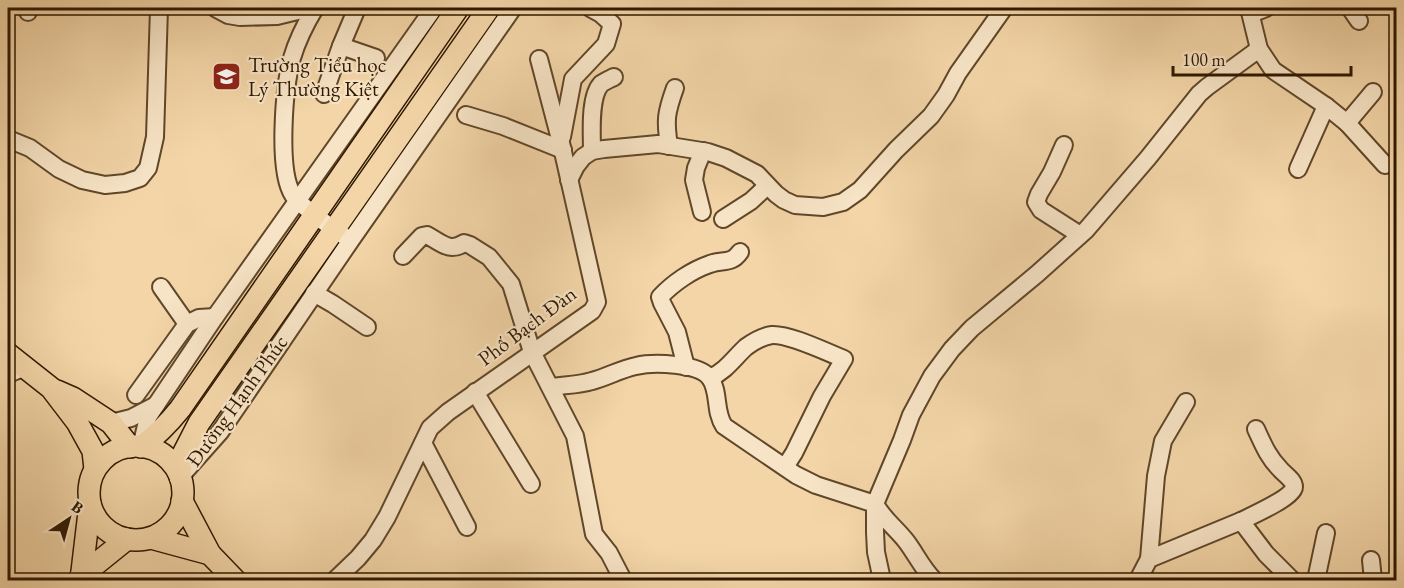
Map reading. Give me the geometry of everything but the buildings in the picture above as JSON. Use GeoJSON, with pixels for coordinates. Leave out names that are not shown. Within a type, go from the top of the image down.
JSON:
{"type":"FeatureCollection","features":[{"type":"Feature","properties":{"kind":"main road","name":"Đường Hạnh Phúc"},"geometry":{"type":"LineString","coordinates":[[138,442],[166,426],[458,8]]}},
{"type":"Feature","properties":{"kind":"main road","name":"Đường Hạnh Phúc"},"geometry":{"type":"LineString","coordinates":[[180,477],[181,458],[199,423],[343,235],[489,8]]}},
{"type":"Feature","properties":{"kind":"main road"},"geometry":{"type":"LineString","coordinates":[[8,354],[16,370],[74,398],[138,442],[165,456],[180,477],[182,501],[178,513],[171,524],[151,538],[139,540],[114,535],[95,517],[90,504]]}},
{"type":"Feature","properties":{"kind":"main road"},"geometry":{"type":"LineString","coordinates":[[51,388],[77,422],[93,451],[95,469]]}},
{"type":"Feature","properties":{"kind":"main road"},"geometry":{"type":"LineString","coordinates":[[81,578],[90,504],[90,480],[104,458],[116,450],[138,442]]}},
{"type":"Feature","properties":{"kind":"main road"},"geometry":{"type":"LineString","coordinates":[[182,501],[210,554],[235,580]]}},
{"type":"Feature","properties":{"kind":"main road"},"geometry":{"type":"LineString","coordinates":[[151,538],[210,554]]}},
{"type":"Feature","properties":{"kind":"main road"},"geometry":{"type":"LineString","coordinates":[[81,578],[127,539]]}},
{"type":"Feature","properties":{"kind":"street"},"geometry":{"type":"LineString","coordinates":[[8,139],[30,148],[59,169],[82,180],[105,185],[125,183],[140,178],[148,168],[155,137],[159,8]]}},
{"type":"Feature","properties":{"kind":"street"},"geometry":{"type":"LineString","coordinates":[[215,8],[228,15],[254,12],[277,16],[310,8]]}},
{"type":"Feature","properties":{"kind":"street"},"geometry":{"type":"LineString","coordinates":[[315,8],[292,58],[284,102],[286,180],[293,196],[343,235]]}},
{"type":"Feature","properties":{"kind":"street"},"geometry":{"type":"LineString","coordinates":[[324,94],[357,8]]}},
{"type":"Feature","properties":{"kind":"street"},"geometry":{"type":"LineString","coordinates":[[138,442],[148,417],[215,317],[434,8]]}},
{"type":"Feature","properties":{"kind":"street","name":"Đường Hạnh Phúc"},"geometry":{"type":"LineString","coordinates":[[180,477],[219,432],[315,293],[343,235],[513,8]]}},
{"type":"Feature","properties":{"kind":"street"},"geometry":{"type":"LineString","coordinates":[[466,115],[562,147],[564,122],[573,80],[606,44],[612,24],[590,8]]}},
{"type":"Feature","properties":{"kind":"street"},"geometry":{"type":"LineString","coordinates":[[1255,10],[1259,49],[1273,70],[1347,123],[1385,165]]}},
{"type":"Feature","properties":{"kind":"street"},"geometry":{"type":"LineString","coordinates":[[569,180],[583,157],[592,152],[658,144],[703,151],[726,158],[757,174],[784,200],[795,205],[833,206],[852,197],[860,190],[931,116],[998,11]]}},
{"type":"Feature","properties":{"kind":"street"},"geometry":{"type":"LineString","coordinates":[[341,46],[376,58]]}},
{"type":"Feature","properties":{"kind":"street"},"geometry":{"type":"LineString","coordinates":[[882,580],[876,552],[875,504],[916,404],[942,361],[972,328],[1080,235],[1148,158],[1199,94],[1259,49]]}},
{"type":"Feature","properties":{"kind":"street","name":"Phố Bạch Đàn"},"geometry":{"type":"LineString","coordinates":[[335,580],[358,558],[380,530],[430,428],[448,412],[592,311],[597,302],[562,147],[539,59]]}},
{"type":"Feature","properties":{"kind":"street"},"geometry":{"type":"LineString","coordinates":[[592,152],[593,108],[597,92],[601,84],[614,77]]}},
{"type":"Feature","properties":{"kind":"street"},"geometry":{"type":"LineString","coordinates":[[669,146],[666,125],[668,106],[675,88]]}},
{"type":"Feature","properties":{"kind":"street"},"geometry":{"type":"LineString","coordinates":[[1347,123],[1373,92]]}},
{"type":"Feature","properties":{"kind":"street"},"geometry":{"type":"LineString","coordinates":[[1298,169],[1326,106]]}},
{"type":"Feature","properties":{"kind":"street"},"geometry":{"type":"LineString","coordinates":[[1064,145],[1036,202],[1041,210],[1080,235]]}},
{"type":"Feature","properties":{"kind":"street"},"geometry":{"type":"LineString","coordinates":[[702,212],[694,180],[703,151]]}},
{"type":"Feature","properties":{"kind":"street"},"geometry":{"type":"LineString","coordinates":[[723,219],[751,201],[767,186]]}},
{"type":"Feature","properties":{"kind":"street"},"geometry":{"type":"LineString","coordinates":[[403,256],[422,236],[427,235],[452,248],[464,243],[470,244],[489,257],[511,284],[532,352],[575,436],[594,534],[609,552],[623,580]]}},
{"type":"Feature","properties":{"kind":"street"},"geometry":{"type":"LineString","coordinates":[[686,367],[677,332],[660,297],[679,279],[709,264],[732,261],[740,252]]}},
{"type":"Feature","properties":{"kind":"street"},"geometry":{"type":"LineString","coordinates":[[161,287],[187,324]]}},
{"type":"Feature","properties":{"kind":"street"},"geometry":{"type":"LineString","coordinates":[[315,293],[367,327]]}},
{"type":"Feature","properties":{"kind":"street"},"geometry":{"type":"LineString","coordinates":[[136,394],[187,324],[199,318],[215,317]]}},
{"type":"Feature","properties":{"kind":"street"},"geometry":{"type":"LineString","coordinates":[[710,378],[723,371],[752,343],[771,335],[782,336],[844,359],[785,467]]}},
{"type":"Feature","properties":{"kind":"street"},"geometry":{"type":"LineString","coordinates":[[551,387],[591,381],[636,366],[651,364],[686,367],[702,372],[710,378],[716,395],[718,414],[724,426],[796,475],[816,485],[875,504],[881,515],[904,538],[926,572],[934,580]]}},
{"type":"Feature","properties":{"kind":"street"},"geometry":{"type":"LineString","coordinates":[[476,392],[531,484]]}},
{"type":"Feature","properties":{"kind":"street"},"geometry":{"type":"LineString","coordinates":[[1138,580],[1149,559],[1156,476],[1163,441],[1186,402]]}},
{"type":"Feature","properties":{"kind":"street"},"geometry":{"type":"LineString","coordinates":[[111,423],[130,418],[156,405]]}},
{"type":"Feature","properties":{"kind":"street"},"geometry":{"type":"LineString","coordinates":[[1149,559],[1241,521],[1292,493],[1294,483],[1270,458],[1256,429]]}},
{"type":"Feature","properties":{"kind":"street"},"geometry":{"type":"LineString","coordinates":[[423,443],[467,527]]}},
{"type":"Feature","properties":{"kind":"street"},"geometry":{"type":"LineString","coordinates":[[1241,521],[1266,554],[1292,580]]}},
{"type":"Feature","properties":{"kind":"street"},"geometry":{"type":"LineString","coordinates":[[1317,580],[1326,533]]}},
{"type":"Feature","properties":{"kind":"street"},"geometry":{"type":"LineString","coordinates":[[1371,560],[1372,580]]}},
{"type":"Feature","properties":{"kind":"place","name":"Trường Tiểu học Lý Thường Kiệt"},"geometry":{"type":"Point","coordinates":[227,77]}}]}
